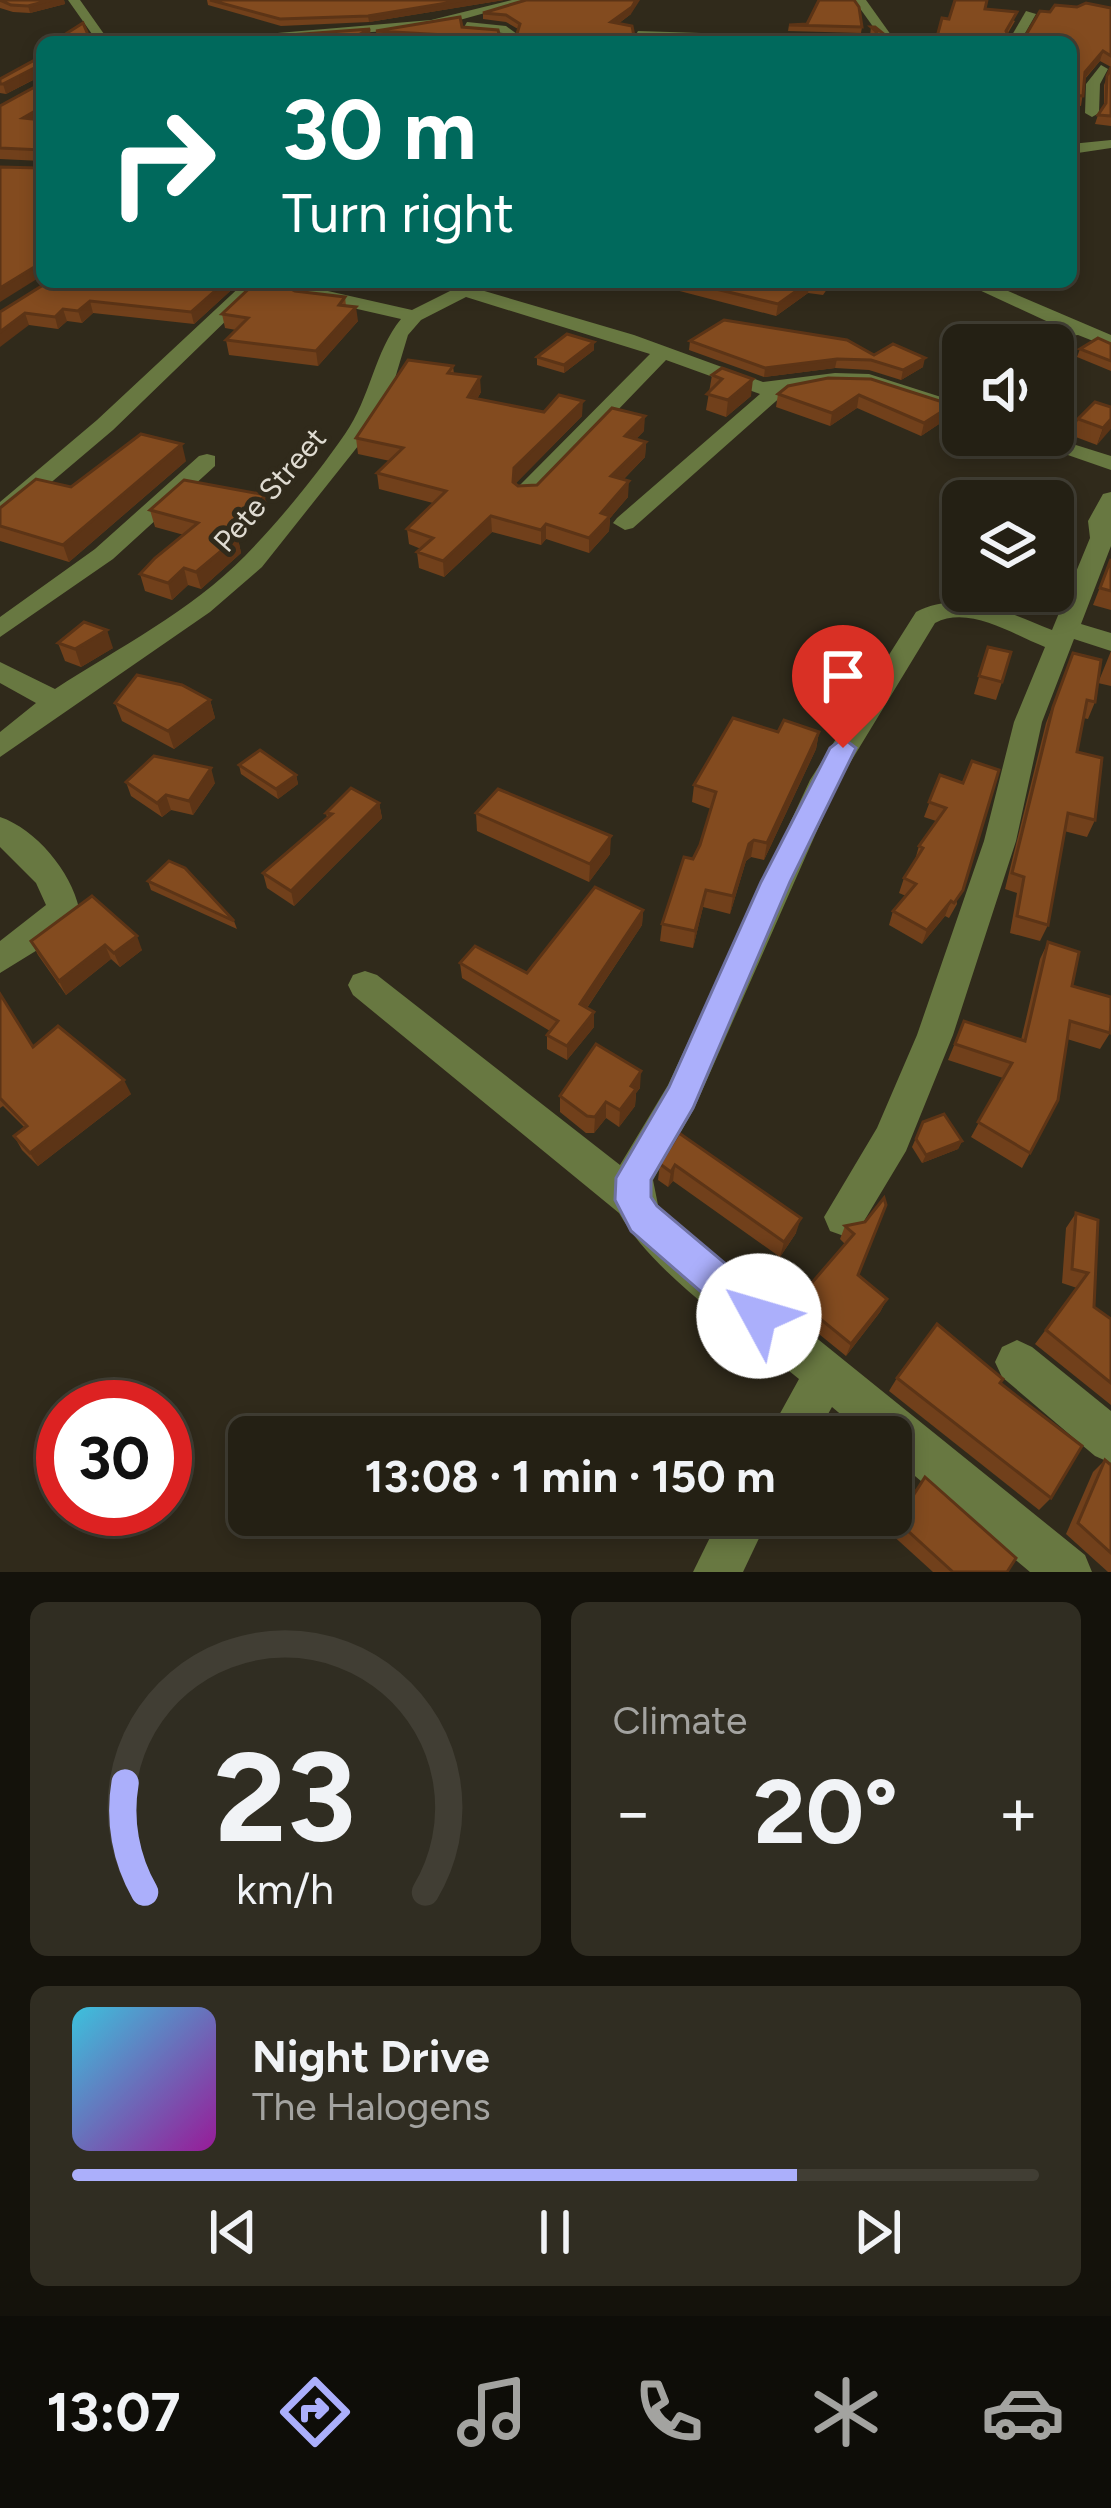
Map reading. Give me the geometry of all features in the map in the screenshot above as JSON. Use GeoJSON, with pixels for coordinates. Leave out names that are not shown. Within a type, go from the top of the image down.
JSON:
{"type":"FeatureCollection","features":[{"type":"Feature","properties":{"kind":"street"},"geometry":{"type":"LineString","coordinates":[[74,0],[95,36]]}},
{"type":"Feature","properties":{"kind":"street"},"geometry":{"type":"LineString","coordinates":[[430,24],[526,0]]}},
{"type":"Feature","properties":{"kind":"street"},"geometry":{"type":"LineString","coordinates":[[860,0],[885,36]]}},
{"type":"Feature","properties":{"kind":"street"},"geometry":{"type":"LineString","coordinates":[[1017,36],[1030,14]]}},
{"type":"Feature","properties":{"kind":"street"},"geometry":{"type":"LineString","coordinates":[[239,36],[430,24],[496,28],[510,36]]}},
{"type":"Feature","properties":{"kind":"street"},"geometry":{"type":"LineString","coordinates":[[638,35],[671,36]]}},
{"type":"Feature","properties":{"kind":"street"},"geometry":{"type":"LineString","coordinates":[[1092,113],[1093,84],[1104,64]]}},
{"type":"Feature","properties":{"kind":"street"},"geometry":{"type":"LineString","coordinates":[[1077,148],[1111,143]]}},
{"type":"Feature","properties":{"kind":"street"},"geometry":{"type":"LineString","coordinates":[[0,514],[253,288]]}},
{"type":"Feature","properties":{"kind":"street"},"geometry":{"type":"LineString","coordinates":[[287,288],[414,316],[470,288]]}},
{"type":"Feature","properties":{"kind":"street"},"geometry":{"type":"LineString","coordinates":[[480,288],[776,391]]}},
{"type":"Feature","properties":{"kind":"street"},"geometry":{"type":"LineString","coordinates":[[984,288],[1111,342]]}},
{"type":"Feature","properties":{"kind":"street","name":"Pete Street"},"geometry":{"type":"LineString","coordinates":[[0,747],[56,702],[201,606],[253,562],[356,436],[383,385],[399,334],[414,316]]}},
{"type":"Feature","properties":{"kind":"street"},"geometry":{"type":"LineString","coordinates":[[1074,330],[1078,330]]}},
{"type":"Feature","properties":{"kind":"street"},"geometry":{"type":"LineString","coordinates":[[526,492],[663,352]]}},
{"type":"Feature","properties":{"kind":"street"},"geometry":{"type":"LineString","coordinates":[[626,523],[776,391],[820,380],[874,380],[942,398]]}},
{"type":"Feature","properties":{"kind":"street"},"geometry":{"type":"LineString","coordinates":[[1074,452],[1111,464]]}},
{"type":"Feature","properties":{"kind":"street"},"geometry":{"type":"LineString","coordinates":[[0,629],[104,554],[207,461]]}},
{"type":"Feature","properties":{"kind":"street"},"geometry":{"type":"LineString","coordinates":[[844,1217],[892,1139],[935,1036],[1000,841],[1028,722],[1062,635],[1104,549],[1100,520],[1111,499]]}},
{"type":"Feature","properties":{"kind":"street"},"geometry":{"type":"LineString","coordinates":[[633,1200],[634,1178],[681,1097],[825,780],[925,618],[934,610],[963,610],[1111,642]]}},
{"type":"Feature","properties":{"kind":"street"},"geometry":{"type":"LineString","coordinates":[[0,671],[56,702]]}},
{"type":"Feature","properties":{"kind":"street"},"geometry":{"type":"LineString","coordinates":[[0,829],[47,872],[61,891],[63,908],[48,927],[0,959]]}},
{"type":"Feature","properties":{"kind":"street"},"geometry":{"type":"LineString","coordinates":[[365,985],[633,1200],[644,1219],[691,1262],[1068,1572]]}},
{"type":"Feature","properties":{"kind":"street"},"geometry":{"type":"LineString","coordinates":[[1017,1362],[1111,1440]]}},
{"type":"Feature","properties":{"kind":"street"},"geometry":{"type":"LineString","coordinates":[[802,1416],[827,1372]]}},
{"type":"Feature","properties":{"kind":"street"},"geometry":{"type":"LineString","coordinates":[[717,1572],[735,1536]]}},
{"type":"Feature","properties":{"kind":"building"},"geometry":{"type":"Polygon","coordinates":[[[0,0],[51,0],[28,6],[0,0]]]}},
{"type":"Feature","properties":{"kind":"building"},"geometry":{"type":"Polygon","coordinates":[[[210,0],[465,0],[368,16],[280,19],[210,0]]]}},
{"type":"Feature","properties":{"kind":"building"},"geometry":{"type":"Polygon","coordinates":[[[526,0],[636,0],[611,22],[632,26],[634,36],[516,36],[520,24],[506,15],[483,13],[526,0]]]}},
{"type":"Feature","properties":{"kind":"building"},"geometry":{"type":"Polygon","coordinates":[[[819,0],[854,0],[862,27],[789,25],[807,24],[819,0]]]}},
{"type":"Feature","properties":{"kind":"building"},"geometry":{"type":"Polygon","coordinates":[[[955,0],[987,0],[985,9],[1017,12],[1006,31],[1009,36],[937,36],[942,18],[949,19],[955,0]]]}},
{"type":"Feature","properties":{"kind":"building"},"geometry":{"type":"Polygon","coordinates":[[[1086,3],[1111,8],[1111,56],[1103,51],[1085,72],[1083,96],[1077,96],[1077,36],[1021,36],[1026,35],[1040,11],[1086,3]]]}},
{"type":"Feature","properties":{"kind":"building"},"geometry":{"type":"Polygon","coordinates":[[[460,17],[462,27],[498,30],[500,36],[376,31],[460,17]]]}},
{"type":"Feature","properties":{"kind":"building"},"geometry":{"type":"Polygon","coordinates":[[[83,23],[89,36],[62,36],[83,23]]]}},
{"type":"Feature","properties":{"kind":"building"},"geometry":{"type":"Polygon","coordinates":[[[370,29],[356,36],[276,36],[370,29]]]}},
{"type":"Feature","properties":{"kind":"building"},"geometry":{"type":"Polygon","coordinates":[[[36,59],[36,67],[3,84],[0,79],[36,59]]]}},
{"type":"Feature","properties":{"kind":"building"},"geometry":{"type":"Polygon","coordinates":[[[1111,67],[1111,116],[1098,115],[1106,103],[1111,67]]]}},
{"type":"Feature","properties":{"kind":"building"},"geometry":{"type":"Polygon","coordinates":[[[36,86],[36,110],[23,118],[36,119],[36,150],[0,148],[0,106],[36,86]]]}},
{"type":"Feature","properties":{"kind":"building"},"geometry":{"type":"Polygon","coordinates":[[[0,167],[36,168],[36,266],[0,288],[0,167]]]}},
{"type":"Feature","properties":{"kind":"building"},"geometry":{"type":"Polygon","coordinates":[[[38,288],[218,288],[191,312],[90,301],[78,311],[63,309],[55,317],[25,313],[0,332],[0,312],[38,288]]]}},
{"type":"Feature","properties":{"kind":"building"},"geometry":{"type":"Polygon","coordinates":[[[250,288],[289,288],[345,297],[339,305],[356,307],[316,351],[226,340],[248,318],[222,314],[250,288]]]}},
{"type":"Feature","properties":{"kind":"building"},"geometry":{"type":"Polygon","coordinates":[[[712,288],[801,288],[778,304],[712,288]]]}},
{"type":"Feature","properties":{"kind":"building"},"geometry":{"type":"Polygon","coordinates":[[[724,320],[847,340],[874,355],[893,344],[925,358],[903,370],[871,360],[837,359],[765,368],[690,341],[724,320]]]}},
{"type":"Feature","properties":{"kind":"building"},"geometry":{"type":"Polygon","coordinates":[[[567,334],[594,342],[564,365],[537,357],[567,334]]]}},
{"type":"Feature","properties":{"kind":"building"},"geometry":{"type":"Polygon","coordinates":[[[1098,338],[1111,344],[1111,361],[1080,349],[1098,338]]]}},
{"type":"Feature","properties":{"kind":"building"},"geometry":{"type":"Polygon","coordinates":[[[408,360],[453,366],[448,373],[480,377],[468,397],[544,412],[559,395],[583,401],[514,468],[513,482],[518,486],[537,485],[612,408],[645,416],[625,436],[646,442],[611,476],[629,481],[601,513],[610,516],[589,538],[546,524],[541,530],[491,516],[443,561],[417,552],[433,538],[407,529],[446,491],[377,473],[403,448],[356,438],[408,360]]]}},
{"type":"Feature","properties":{"kind":"building"},"geometry":{"type":"Polygon","coordinates":[[[722,368],[753,379],[728,400],[707,394],[722,379],[712,375],[722,368]]]}},
{"type":"Feature","properties":{"kind":"building"},"geometry":{"type":"Polygon","coordinates":[[[828,378],[871,379],[942,402],[942,411],[924,423],[859,395],[832,413],[778,394],[788,386],[828,378]]]}},
{"type":"Feature","properties":{"kind":"building"},"geometry":{"type":"Polygon","coordinates":[[[1095,402],[1111,407],[1111,419],[1103,428],[1078,419],[1095,402]]]}},
{"type":"Feature","properties":{"kind":"building"},"geometry":{"type":"Polygon","coordinates":[[[141,434],[182,444],[63,545],[0,526],[0,508],[36,479],[71,487],[141,434]]]}},
{"type":"Feature","properties":{"kind":"building"},"geometry":{"type":"Polygon","coordinates":[[[184,480],[266,495],[223,531],[238,537],[196,572],[184,568],[168,583],[140,574],[198,523],[150,510],[184,480]]]}},
{"type":"Feature","properties":{"kind":"building"},"geometry":{"type":"Polygon","coordinates":[[[1111,559],[1111,591],[1100,588],[1111,559]]]}},
{"type":"Feature","properties":{"kind":"building"},"geometry":{"type":"Polygon","coordinates":[[[84,622],[107,630],[75,649],[58,643],[84,622]]]}},
{"type":"Feature","properties":{"kind":"building"},"geometry":{"type":"Polygon","coordinates":[[[988,647],[1011,652],[1002,682],[979,676],[988,647]]]}},
{"type":"Feature","properties":{"kind":"building"},"geometry":{"type":"Polygon","coordinates":[[[1073,653],[1101,660],[1095,702],[1087,700],[1077,752],[1102,758],[1095,820],[1068,813],[1048,925],[1017,916],[1024,877],[1012,873],[1053,707],[1073,653]]]}},
{"type":"Feature","properties":{"kind":"building"},"geometry":{"type":"Polygon","coordinates":[[[137,675],[182,685],[210,700],[168,731],[115,703],[137,675]]]}},
{"type":"Feature","properties":{"kind":"building"},"geometry":{"type":"Polygon","coordinates":[[[733,718],[778,732],[784,720],[819,732],[767,843],[754,840],[749,844],[733,896],[706,890],[695,931],[662,924],[684,857],[693,859],[700,845],[716,792],[694,785],[733,718]]]}},
{"type":"Feature","properties":{"kind":"building"},"geometry":{"type":"Polygon","coordinates":[[[260,750],[296,775],[276,789],[239,765],[260,750]]]}},
{"type":"Feature","properties":{"kind":"building"},"geometry":{"type":"Polygon","coordinates":[[[154,756],[211,768],[189,801],[166,795],[157,803],[126,782],[154,756]]]}},
{"type":"Feature","properties":{"kind":"building"},"geometry":{"type":"Polygon","coordinates":[[[972,761],[999,770],[963,890],[927,930],[893,911],[916,884],[904,878],[923,848],[919,846],[946,808],[929,802],[940,775],[963,783],[972,761]]]}},
{"type":"Feature","properties":{"kind":"building"},"geometry":{"type":"Polygon","coordinates":[[[351,788],[379,803],[291,891],[263,873],[332,814],[326,813],[351,788]]]}},
{"type":"Feature","properties":{"kind":"building"},"geometry":{"type":"Polygon","coordinates":[[[498,789],[611,836],[590,864],[476,813],[498,789]]]}},
{"type":"Feature","properties":{"kind":"building"},"geometry":{"type":"Polygon","coordinates":[[[169,861],[185,868],[234,921],[148,881],[169,861]]]}},
{"type":"Feature","properties":{"kind":"building"},"geometry":{"type":"Polygon","coordinates":[[[595,887],[643,910],[580,1004],[594,1012],[567,1046],[547,1035],[558,1021],[460,963],[475,946],[527,973],[595,887]]]}},
{"type":"Feature","properties":{"kind":"building"},"geometry":{"type":"Polygon","coordinates":[[[92,896],[137,936],[114,953],[105,945],[59,981],[31,941],[92,896]]]}},
{"type":"Feature","properties":{"kind":"building"},"geometry":{"type":"Polygon","coordinates":[[[1048,942],[1079,952],[1072,986],[1111,997],[1111,1023],[1110,1033],[1070,1021],[1058,1100],[1030,1153],[978,1122],[1012,1063],[955,1044],[964,1021],[1025,1041],[1048,942]]]}},
{"type":"Feature","properties":{"kind":"building"},"geometry":{"type":"Polygon","coordinates":[[[0,994],[33,1047],[58,1026],[124,1080],[30,1153],[14,1136],[27,1126],[0,1098],[0,994]]]}},
{"type":"Feature","properties":{"kind":"building"},"geometry":{"type":"Polygon","coordinates":[[[596,1044],[641,1071],[631,1086],[636,1089],[620,1110],[606,1102],[595,1117],[560,1096],[596,1044]]]}},
{"type":"Feature","properties":{"kind":"building"},"geometry":{"type":"Polygon","coordinates":[[[944,1114],[962,1141],[926,1155],[916,1139],[923,1122],[944,1114]]]}},
{"type":"Feature","properties":{"kind":"building"},"geometry":{"type":"Polygon","coordinates":[[[679,1133],[801,1218],[784,1242],[675,1165],[671,1172],[660,1164],[679,1133]]]}},
{"type":"Feature","properties":{"kind":"building"},"geometry":{"type":"Polygon","coordinates":[[[884,1198],[886,1205],[858,1275],[887,1299],[851,1344],[797,1300],[854,1234],[845,1226],[865,1222],[884,1198]]]}},
{"type":"Feature","properties":{"kind":"building"},"geometry":{"type":"Polygon","coordinates":[[[1076,1213],[1098,1220],[1094,1307],[1111,1319],[1111,1383],[1046,1330],[1088,1273],[1072,1269],[1076,1213]]]}},
{"type":"Feature","properties":{"kind":"building"},"geometry":{"type":"Polygon","coordinates":[[[937,1324],[1003,1379],[1000,1383],[1082,1446],[1051,1498],[897,1378],[937,1324]]]}},
{"type":"Feature","properties":{"kind":"building"},"geometry":{"type":"Polygon","coordinates":[[[1105,1460],[1111,1465],[1111,1553],[1078,1523],[1105,1460]]]}},
{"type":"Feature","properties":{"kind":"building"},"geometry":{"type":"Polygon","coordinates":[[[925,1477],[1016,1558],[1007,1572],[953,1572],[912,1535],[912,1497],[925,1477]]]}},
{"type":"Feature","properties":{"kind":"route"},"geometry":{"type":"LineString","coordinates":[[759,1316],[644,1219],[633,1200],[634,1178],[681,1097],[775,882],[843,748]]}}]}
